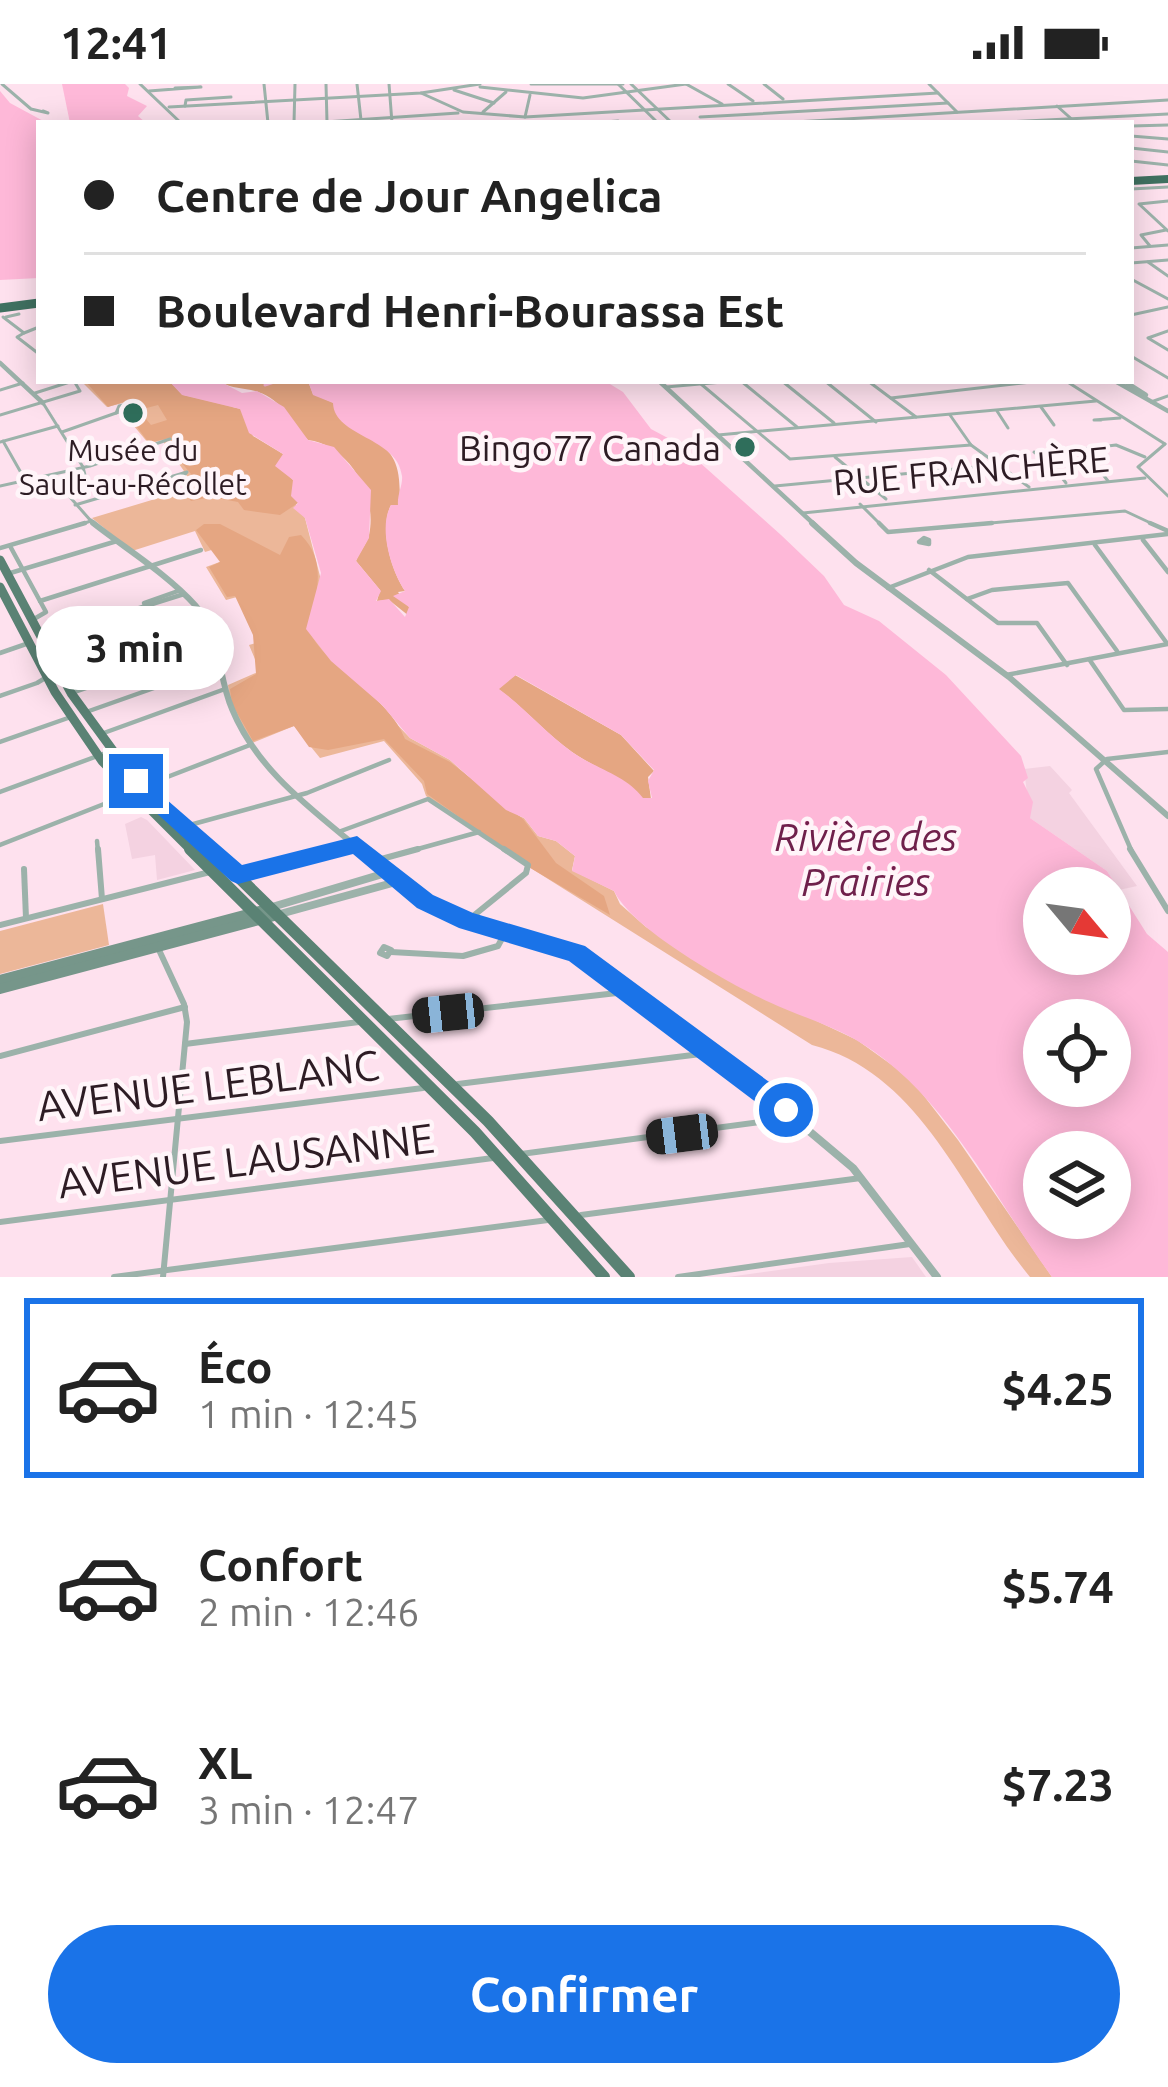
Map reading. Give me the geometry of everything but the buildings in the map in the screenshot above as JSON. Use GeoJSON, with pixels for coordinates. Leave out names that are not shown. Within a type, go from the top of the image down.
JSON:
{"type":"FeatureCollection","features":[{"type":"Feature","properties":{"kind":"highway"},"geometry":{"type":"LineString","coordinates":[[1134,185],[1168,182]]}},
{"type":"Feature","properties":{"kind":"highway"},"geometry":{"type":"LineString","coordinates":[[1,314],[36,305]]}},
{"type":"Feature","properties":{"kind":"main road"},"geometry":{"type":"LineString","coordinates":[[0,560],[71,693],[137,790],[499,1158],[604,1277]]}},
{"type":"Feature","properties":{"kind":"main road"},"geometry":{"type":"LineString","coordinates":[[0,586],[7,611],[98,756],[185,826],[276,911],[520,1154],[629,1277]]}},
{"type":"Feature","properties":{"kind":"main road"},"geometry":{"type":"LineString","coordinates":[[0,984],[276,911]]}},
{"type":"Feature","properties":{"kind":"street"},"geometry":{"type":"LineString","coordinates":[[2,84],[36,112]]}},
{"type":"Feature","properties":{"kind":"street"},"geometry":{"type":"LineString","coordinates":[[140,84],[179,120]]}},
{"type":"Feature","properties":{"kind":"street"},"geometry":{"type":"LineString","coordinates":[[231,100],[232,84]]}},
{"type":"Feature","properties":{"kind":"street"},"geometry":{"type":"LineString","coordinates":[[263,84],[267,120]]}},
{"type":"Feature","properties":{"kind":"street"},"geometry":{"type":"LineString","coordinates":[[294,120],[295,84]]}},
{"type":"Feature","properties":{"kind":"street"},"geometry":{"type":"LineString","coordinates":[[326,84],[327,120]]}},
{"type":"Feature","properties":{"kind":"street"},"geometry":{"type":"LineString","coordinates":[[357,84],[361,120]]}},
{"type":"Feature","properties":{"kind":"street"},"geometry":{"type":"LineString","coordinates":[[389,84],[393,120]]}},
{"type":"Feature","properties":{"kind":"street"},"geometry":{"type":"LineString","coordinates":[[419,84],[421,93],[451,109],[510,120],[938,93]]}},
{"type":"Feature","properties":{"kind":"street"},"geometry":{"type":"LineString","coordinates":[[169,107],[421,93],[474,84],[556,102],[686,84],[724,105]]}},
{"type":"Feature","properties":{"kind":"street"},"geometry":{"type":"LineString","coordinates":[[531,84],[620,84],[655,120]]}},
{"type":"Feature","properties":{"kind":"street"},"geometry":{"type":"LineString","coordinates":[[631,84],[669,120]]}},
{"type":"Feature","properties":{"kind":"street"},"geometry":{"type":"LineString","coordinates":[[728,84],[755,103]]}},
{"type":"Feature","properties":{"kind":"street"},"geometry":{"type":"LineString","coordinates":[[765,84],[786,101]]}},
{"type":"Feature","properties":{"kind":"street"},"geometry":{"type":"LineString","coordinates":[[896,84],[908,94]]}},
{"type":"Feature","properties":{"kind":"street"},"geometry":{"type":"LineString","coordinates":[[931,85],[958,112]]}},
{"type":"Feature","properties":{"kind":"street"},"geometry":{"type":"LineString","coordinates":[[148,91],[175,88]]}},
{"type":"Feature","properties":{"kind":"street"},"geometry":{"type":"LineString","coordinates":[[454,90],[494,103]]}},
{"type":"Feature","properties":{"kind":"street"},"geometry":{"type":"LineString","coordinates":[[481,115],[506,92]]}},
{"type":"Feature","properties":{"kind":"street"},"geometry":{"type":"LineString","coordinates":[[693,96],[709,93]]}},
{"type":"Feature","properties":{"kind":"street"},"geometry":{"type":"LineString","coordinates":[[524,117],[530,95]]}},
{"type":"Feature","properties":{"kind":"street"},"geometry":{"type":"LineString","coordinates":[[585,113],[589,97]]}},
{"type":"Feature","properties":{"kind":"street"},"geometry":{"type":"LineString","coordinates":[[817,100],[824,110]]}},
{"type":"Feature","properties":{"kind":"street"},"geometry":{"type":"LineString","coordinates":[[821,120],[1168,100]]}},
{"type":"Feature","properties":{"kind":"street"},"geometry":{"type":"LineString","coordinates":[[556,102],[556,115]]}},
{"type":"Feature","properties":{"kind":"street"},"geometry":{"type":"LineString","coordinates":[[700,117],[948,103]]}},
{"type":"Feature","properties":{"kind":"street"},"geometry":{"type":"LineString","coordinates":[[1057,106],[1072,120]]}},
{"type":"Feature","properties":{"kind":"street"},"geometry":{"type":"LineString","coordinates":[[688,107],[703,120]]}},
{"type":"Feature","properties":{"kind":"street"},"geometry":{"type":"LineString","coordinates":[[430,116],[451,109]]}},
{"type":"Feature","properties":{"kind":"street"},"geometry":{"type":"LineString","coordinates":[[842,109],[850,118]]}},
{"type":"Feature","properties":{"kind":"street"},"geometry":{"type":"LineString","coordinates":[[400,120],[463,112]]}},
{"type":"Feature","properties":{"kind":"street"},"geometry":{"type":"LineString","coordinates":[[610,112],[617,120]]}},
{"type":"Feature","properties":{"kind":"street"},"geometry":{"type":"LineString","coordinates":[[1052,120],[1168,113]]}},
{"type":"Feature","properties":{"kind":"street"},"geometry":{"type":"LineString","coordinates":[[915,115],[920,120]]}},
{"type":"Feature","properties":{"kind":"street"},"geometry":{"type":"LineString","coordinates":[[1100,116],[1105,120]]}},
{"type":"Feature","properties":{"kind":"street"},"geometry":{"type":"LineString","coordinates":[[1134,126],[1168,124]]}},
{"type":"Feature","properties":{"kind":"street"},"geometry":{"type":"LineString","coordinates":[[1134,136],[1168,139]]}},
{"type":"Feature","properties":{"kind":"street"},"geometry":{"type":"LineString","coordinates":[[1134,148],[1166,152],[1168,163],[1134,161]]}},
{"type":"Feature","properties":{"kind":"street"},"geometry":{"type":"LineString","coordinates":[[1134,185],[1154,188],[1168,182]]}},
{"type":"Feature","properties":{"kind":"street"},"geometry":{"type":"LineString","coordinates":[[1154,188],[1168,200]]}},
{"type":"Feature","properties":{"kind":"street"},"geometry":{"type":"LineString","coordinates":[[1167,231],[1139,204],[1168,200]]}},
{"type":"Feature","properties":{"kind":"street"},"geometry":{"type":"LineString","coordinates":[[1150,246],[1141,235],[1167,231]]}},
{"type":"Feature","properties":{"kind":"street"},"geometry":{"type":"LineString","coordinates":[[1134,248],[1168,245]]}},
{"type":"Feature","properties":{"kind":"street"},"geometry":{"type":"LineString","coordinates":[[1134,263],[1168,260]]}},
{"type":"Feature","properties":{"kind":"street"},"geometry":{"type":"LineString","coordinates":[[1148,262],[1168,276]]}},
{"type":"Feature","properties":{"kind":"street"},"geometry":{"type":"LineString","coordinates":[[1134,281],[1168,299]]}},
{"type":"Feature","properties":{"kind":"street"},"geometry":{"type":"LineString","coordinates":[[1157,294],[1168,290]]}},
{"type":"Feature","properties":{"kind":"street"},"geometry":{"type":"LineString","coordinates":[[1134,306],[1145,311]]}},
{"type":"Feature","properties":{"kind":"street"},"geometry":{"type":"LineString","coordinates":[[1134,314],[1168,308]]}},
{"type":"Feature","properties":{"kind":"street"},"geometry":{"type":"LineString","coordinates":[[1,314],[19,314]]}},
{"type":"Feature","properties":{"kind":"street"},"geometry":{"type":"LineString","coordinates":[[1,314],[24,333]]}},
{"type":"Feature","properties":{"kind":"street"},"geometry":{"type":"LineString","coordinates":[[36,328],[17,337],[36,352]]}},
{"type":"Feature","properties":{"kind":"street"},"geometry":{"type":"LineString","coordinates":[[1168,332],[1148,338],[1168,350]]}},
{"type":"Feature","properties":{"kind":"street"},"geometry":{"type":"LineString","coordinates":[[1134,358],[1168,378]]}},
{"type":"Feature","properties":{"kind":"street"},"geometry":{"type":"LineString","coordinates":[[1,364],[43,403],[83,467],[85,475],[69,493],[75,505],[182,592],[205,619],[216,643],[225,689],[250,745],[269,771],[396,882],[467,921],[577,953],[707,1049],[795,1117],[862,1178],[937,1277]]}},
{"type":"Feature","properties":{"kind":"street"},"geometry":{"type":"LineString","coordinates":[[0,390],[23,383]]}},
{"type":"Feature","properties":{"kind":"street"},"geometry":{"type":"LineString","coordinates":[[35,393],[64,384]]}},
{"type":"Feature","properties":{"kind":"street"},"geometry":{"type":"LineString","coordinates":[[0,415],[82,389],[77,384]]}},
{"type":"Feature","properties":{"kind":"street"},"geometry":{"type":"LineString","coordinates":[[662,384],[888,588],[1006,675],[1168,816]]}},
{"type":"Feature","properties":{"kind":"street"},"geometry":{"type":"LineString","coordinates":[[702,384],[795,460],[971,445]]}},
{"type":"Feature","properties":{"kind":"street"},"geometry":{"type":"LineString","coordinates":[[741,384],[798,428]]}},
{"type":"Feature","properties":{"kind":"street"},"geometry":{"type":"LineString","coordinates":[[786,384],[836,425]]}},
{"type":"Feature","properties":{"kind":"street"},"geometry":{"type":"LineString","coordinates":[[828,384],[876,422]]}},
{"type":"Feature","properties":{"kind":"street"},"geometry":{"type":"LineString","coordinates":[[872,384],[917,418]]}},
{"type":"Feature","properties":{"kind":"street"},"geometry":{"type":"LineString","coordinates":[[924,384],[932,390]]}},
{"type":"Feature","properties":{"kind":"street"},"geometry":{"type":"LineString","coordinates":[[972,384],[975,387]]}},
{"type":"Feature","properties":{"kind":"street"},"geometry":{"type":"LineString","coordinates":[[891,398],[1001,384]]}},
{"type":"Feature","properties":{"kind":"street"},"geometry":{"type":"LineString","coordinates":[[1070,384],[1166,444],[1138,466],[1168,496]]}},
{"type":"Feature","properties":{"kind":"street"},"geometry":{"type":"LineString","coordinates":[[1120,384],[1168,409]]}},
{"type":"Feature","properties":{"kind":"street"},"geometry":{"type":"LineString","coordinates":[[1128,384],[1153,402]]}},
{"type":"Feature","properties":{"kind":"street"},"geometry":{"type":"LineString","coordinates":[[1153,402],[1168,396]]}},
{"type":"Feature","properties":{"kind":"street"},"geometry":{"type":"LineString","coordinates":[[718,435],[1096,401]]}},
{"type":"Feature","properties":{"kind":"street"},"geometry":{"type":"LineString","coordinates":[[1040,407],[1054,425]]}},
{"type":"Feature","properties":{"kind":"street"},"geometry":{"type":"LineString","coordinates":[[997,411],[1008,428]]}},
{"type":"Feature","properties":{"kind":"street"},"geometry":{"type":"LineString","coordinates":[[25,479],[1,441],[116,413]]}},
{"type":"Feature","properties":{"kind":"street"},"geometry":{"type":"LineString","coordinates":[[950,415],[971,445],[1030,488]]}},
{"type":"Feature","properties":{"kind":"street"},"geometry":{"type":"LineString","coordinates":[[1101,420],[1121,418]]}},
{"type":"Feature","properties":{"kind":"street"},"geometry":{"type":"LineString","coordinates":[[0,486],[170,440]]}},
{"type":"Feature","properties":{"kind":"street"},"geometry":{"type":"LineString","coordinates":[[1108,481],[1083,449],[1115,446],[1145,457]]}},
{"type":"Feature","properties":{"kind":"street"},"geometry":{"type":"LineString","coordinates":[[835,457],[889,502]]}},
{"type":"Feature","properties":{"kind":"street"},"geometry":{"type":"LineString","coordinates":[[1048,462],[1067,485]]}},
{"type":"Feature","properties":{"kind":"street"},"geometry":{"type":"LineString","coordinates":[[775,486],[998,465]]}},
{"type":"Feature","properties":{"kind":"street"},"geometry":{"type":"LineString","coordinates":[[67,471],[74,483]]}},
{"type":"Feature","properties":{"kind":"street"},"geometry":{"type":"LineString","coordinates":[[75,505],[170,478]]}},
{"type":"Feature","properties":{"kind":"street","name":"RUE FRANCHÈRE"},"geometry":{"type":"LineString","coordinates":[[803,513],[1145,478]]}},
{"type":"Feature","properties":{"kind":"street"},"geometry":{"type":"LineString","coordinates":[[860,504],[888,532],[1125,511],[1168,532]]}},
{"type":"Feature","properties":{"kind":"street"},"geometry":{"type":"LineString","coordinates":[[0,548],[91,521]]}},
{"type":"Feature","properties":{"kind":"street"},"geometry":{"type":"LineString","coordinates":[[918,530],[922,538]]}},
{"type":"Feature","properties":{"kind":"street"},"geometry":{"type":"LineString","coordinates":[[888,588],[968,557],[1143,540],[1168,532]]}},
{"type":"Feature","properties":{"kind":"street"},"geometry":{"type":"LineString","coordinates":[[1143,540],[1168,572]]}},
{"type":"Feature","properties":{"kind":"street"},"geometry":{"type":"LineString","coordinates":[[8,574],[117,541]]}},
{"type":"Feature","properties":{"kind":"street"},"geometry":{"type":"LineString","coordinates":[[10,545],[46,614],[31,620]]}},
{"type":"Feature","properties":{"kind":"street"},"geometry":{"type":"LineString","coordinates":[[1006,675],[1168,644],[1096,545]]}},
{"type":"Feature","properties":{"kind":"street"},"geometry":{"type":"LineString","coordinates":[[40,601],[201,550]]}},
{"type":"Feature","properties":{"kind":"street"},"geometry":{"type":"LineString","coordinates":[[928,570],[998,623],[1037,623],[1067,665]]}},
{"type":"Feature","properties":{"kind":"street"},"geometry":{"type":"LineString","coordinates":[[967,599],[992,590],[1068,583],[1117,651]]}},
{"type":"Feature","properties":{"kind":"street"},"geometry":{"type":"LineString","coordinates":[[41,639],[182,592]]}},
{"type":"Feature","properties":{"kind":"street"},"geometry":{"type":"LineString","coordinates":[[0,696],[58,670],[205,619]]}},
{"type":"Feature","properties":{"kind":"street"},"geometry":{"type":"LineString","coordinates":[[71,693],[216,643]]}},
{"type":"Feature","properties":{"kind":"street"},"geometry":{"type":"LineString","coordinates":[[0,653],[29,644]]}},
{"type":"Feature","properties":{"kind":"street"},"geometry":{"type":"LineString","coordinates":[[1089,659],[1124,710],[1168,709]]}},
{"type":"Feature","properties":{"kind":"street"},"geometry":{"type":"LineString","coordinates":[[83,713],[220,665]]}},
{"type":"Feature","properties":{"kind":"street"},"geometry":{"type":"LineString","coordinates":[[99,735],[225,689]]}},
{"type":"Feature","properties":{"kind":"street"},"geometry":{"type":"LineString","coordinates":[[0,742],[70,718]]}},
{"type":"Feature","properties":{"kind":"street"},"geometry":{"type":"LineString","coordinates":[[0,845],[250,745]]}},
{"type":"Feature","properties":{"kind":"street"},"geometry":{"type":"LineString","coordinates":[[0,792],[111,752]]}},
{"type":"Feature","properties":{"kind":"street"},"geometry":{"type":"LineString","coordinates":[[1168,752],[1107,759],[1098,764],[1096,777],[1128,846],[1168,911]]}},
{"type":"Feature","properties":{"kind":"street"},"geometry":{"type":"LineString","coordinates":[[185,826],[298,796],[389,760]]}},
{"type":"Feature","properties":{"kind":"street"},"geometry":{"type":"LineString","coordinates":[[341,831],[432,800],[529,867],[467,921]]}},
{"type":"Feature","properties":{"kind":"street"},"geometry":{"type":"LineString","coordinates":[[374,861],[479,832]]}},
{"type":"Feature","properties":{"kind":"street"},"geometry":{"type":"LineString","coordinates":[[97,841],[102,899]]}},
{"type":"Feature","properties":{"kind":"street"},"geometry":{"type":"LineString","coordinates":[[238,875],[357,845]]}},
{"type":"Feature","properties":{"kind":"street"},"geometry":{"type":"LineString","coordinates":[[24,868],[26,918]]}},
{"type":"Feature","properties":{"kind":"street"},"geometry":{"type":"LineString","coordinates":[[0,925],[214,871]]}},
{"type":"Feature","properties":{"kind":"street"},"geometry":{"type":"LineString","coordinates":[[276,911],[386,873]]}},
{"type":"Feature","properties":{"kind":"street"},"geometry":{"type":"LineString","coordinates":[[276,911],[396,882]]}},
{"type":"Feature","properties":{"kind":"street"},"geometry":{"type":"LineString","coordinates":[[391,952],[469,955],[498,946],[506,931]]}},
{"type":"Feature","properties":{"kind":"street"},"geometry":{"type":"LineString","coordinates":[[155,943],[185,1007],[164,1274]]}},
{"type":"Feature","properties":{"kind":"street"},"geometry":{"type":"LineString","coordinates":[[385,1019],[626,988]]}},
{"type":"Feature","properties":{"kind":"street"},"geometry":{"type":"LineString","coordinates":[[0,1056],[185,1007]]}},
{"type":"Feature","properties":{"kind":"street"},"geometry":{"type":"LineString","coordinates":[[185,1044],[364,1022]]}},
{"type":"Feature","properties":{"kind":"street","name":"AVENUE LEBLANC"},"geometry":{"type":"LineString","coordinates":[[0,1141],[701,1054],[707,1049]]}},
{"type":"Feature","properties":{"kind":"street"},"geometry":{"type":"LineString","coordinates":[[520,1154],[795,1117]]}},
{"type":"Feature","properties":{"kind":"street","name":"AVENUE LAUSANNE"},"geometry":{"type":"LineString","coordinates":[[0,1222],[499,1158]]}},
{"type":"Feature","properties":{"kind":"street"},"geometry":{"type":"LineString","coordinates":[[575,1216],[862,1178]]}},
{"type":"Feature","properties":{"kind":"street"},"geometry":{"type":"LineString","coordinates":[[114,1277],[554,1219]]}},
{"type":"Feature","properties":{"kind":"street"},"geometry":{"type":"LineString","coordinates":[[678,1277],[912,1244]]}},
{"type":"Feature","properties":{"kind":"shaded area"},"geometry":{"type":"Polygon","coordinates":[[[84,384],[172,384],[183,395],[231,405],[305,518],[321,580],[306,629],[410,738],[450,760],[505,810],[524,818],[538,836],[556,841],[575,856],[572,870],[614,891],[620,904],[646,927],[734,982],[857,1040],[896,1068],[958,1140],[1052,1277],[1030,1277],[937,1142],[883,1082],[850,1060],[812,1045],[529,867],[426,796],[422,784],[384,741],[320,758],[294,726],[252,743],[230,704],[228,685],[260,671],[249,645],[263,641],[237,597],[226,600],[206,567],[225,560],[218,548],[205,552],[195,531],[132,551],[92,518],[195,487],[186,475],[174,476],[184,471],[162,440],[149,444],[123,413],[135,409],[131,401],[107,407],[84,384]]]}},
{"type":"Feature","properties":{"kind":"shaded area"},"geometry":{"type":"Polygon","coordinates":[[[88,384],[172,384],[183,395],[241,409],[253,436],[283,454],[283,468],[293,480],[298,503],[280,515],[244,510],[238,502],[211,497],[191,501],[184,492],[196,488],[191,474],[166,444],[177,436],[149,443],[130,418],[142,414],[151,425],[167,420],[158,405],[139,410],[130,400],[108,407],[88,384]]]}},
{"type":"Feature","properties":{"kind":"shaded area"},"geometry":{"type":"Polygon","coordinates":[[[225,384],[309,384],[313,394],[334,403],[356,430],[388,451],[399,480],[399,505],[391,505],[386,537],[405,591],[398,592],[409,607],[409,616],[389,600],[377,601],[380,590],[356,561],[371,520],[364,489],[348,462],[336,451],[308,440],[266,395],[225,384]]]}},
{"type":"Feature","properties":{"kind":"shaded area"},"geometry":{"type":"Polygon","coordinates":[[[204,524],[220,524],[280,555],[289,537],[301,535],[318,570],[311,635],[321,649],[374,697],[405,739],[450,762],[523,819],[556,863],[604,896],[610,915],[532,869],[427,794],[424,781],[384,739],[328,750],[309,747],[294,726],[253,741],[232,704],[230,689],[256,674],[253,635],[235,596],[227,597],[209,567],[220,562],[196,530],[204,524]]]}},
{"type":"Feature","properties":{"kind":"shaded area"},"geometry":{"type":"Polygon","coordinates":[[[515,675],[621,735],[654,771],[648,777],[651,799],[643,799],[572,752],[498,689],[515,675]]]}},
{"type":"Feature","properties":{"kind":"shaded area"},"geometry":{"type":"Polygon","coordinates":[[[1050,766],[1072,790],[1069,793],[1123,867],[1101,867],[1030,818],[1024,769],[1050,766]]]}},
{"type":"Feature","properties":{"kind":"shaded area"},"geometry":{"type":"Polygon","coordinates":[[[141,817],[195,870],[157,880],[155,855],[132,859],[125,824],[141,817]]]}},
{"type":"Feature","properties":{"kind":"shaded area"},"geometry":{"type":"Polygon","coordinates":[[[103,904],[109,945],[0,974],[0,931],[103,904]]]}},
{"type":"Feature","properties":{"kind":"shaded area"},"geometry":{"type":"Polygon","coordinates":[[[912,1257],[926,1277],[728,1277],[829,1263],[912,1257]]]}},
{"type":"Feature","properties":{"kind":"water"},"geometry":{"type":"Polygon","coordinates":[[[62,84],[125,84],[127,96],[147,106],[138,116],[143,120],[69,120],[62,84]]]}},
{"type":"Feature","properties":{"kind":"water"},"geometry":{"type":"Polygon","coordinates":[[[0,91],[10,103],[41,120],[36,120],[36,278],[0,280],[0,91]]]}},
{"type":"Feature","properties":{"kind":"water","name":"Rivière des Prairies"},"geometry":{"type":"Polygon","coordinates":[[[172,384],[225,384],[242,393],[257,391],[284,407],[308,440],[334,447],[371,490],[369,538],[356,561],[381,591],[376,601],[389,599],[405,617],[409,607],[393,596],[405,591],[386,537],[387,514],[391,505],[398,505],[402,483],[398,463],[344,423],[333,403],[313,395],[309,384],[610,384],[623,392],[651,429],[679,444],[781,535],[824,576],[844,605],[879,621],[946,675],[1021,756],[1028,778],[1023,782],[1033,802],[1030,818],[1101,867],[1023,867],[1023,975],[1131,975],[1131,909],[1147,934],[1168,952],[1168,1277],[1052,1277],[1027,1239],[1131,1239],[1131,1131],[1023,1131],[1023,1234],[944,1120],[892,1065],[851,1037],[751,993],[683,954],[640,922],[614,891],[572,871],[575,856],[556,841],[538,836],[524,818],[506,810],[450,760],[410,738],[382,705],[331,661],[306,629],[321,573],[305,518],[293,508],[298,503],[291,496],[293,480],[275,466],[283,454],[249,433],[240,409],[182,395],[172,384]],[[516,675],[499,689],[572,752],[619,778],[643,798],[652,798],[648,781],[654,770],[621,735],[516,675]]]}},
{"type":"Feature","properties":{"kind":"place","name":"Musée du Sault-au-Récollet"},"geometry":{"type":"Point","coordinates":[133,413]}},
{"type":"Feature","properties":{"kind":"place","name":"Bingo77 Canada"},"geometry":{"type":"Point","coordinates":[745,447]}},
{"type":"Feature","properties":{"kind":"route"},"geometry":{"type":"LineString","coordinates":[[136,781],[238,875],[357,845],[425,902],[467,921],[577,953],[786,1110]]}}]}
